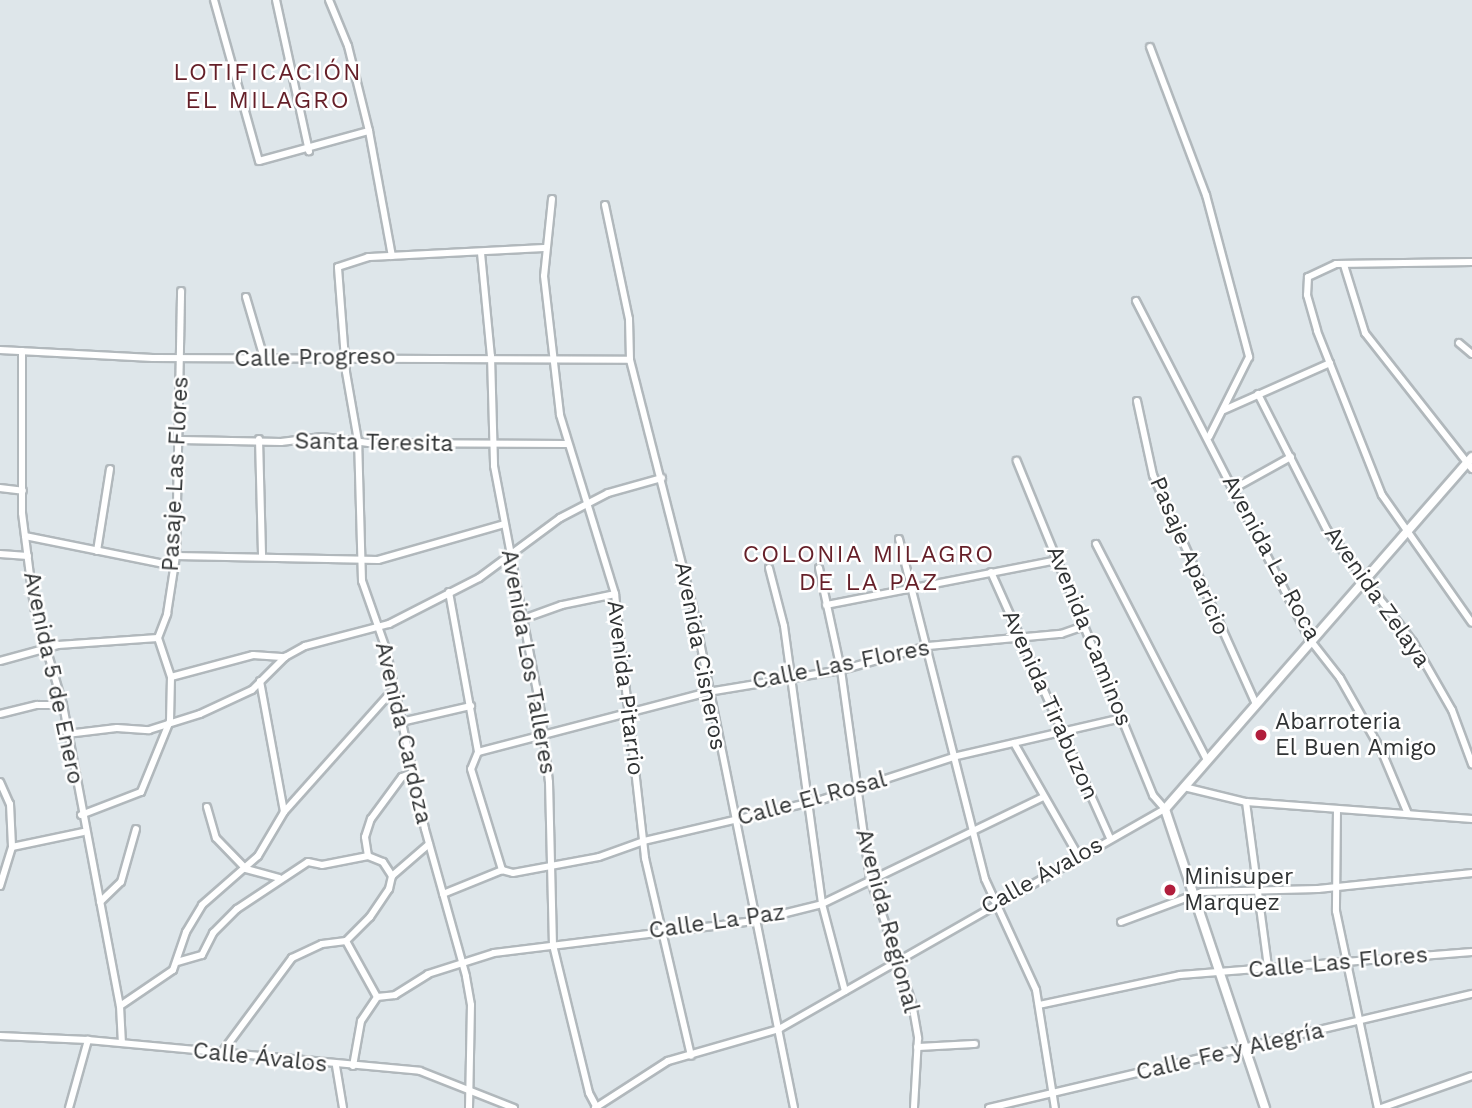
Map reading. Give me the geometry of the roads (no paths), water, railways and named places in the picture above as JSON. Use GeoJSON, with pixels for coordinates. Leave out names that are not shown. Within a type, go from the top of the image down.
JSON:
{"type":"FeatureCollection","features":[{"type":"Feature","properties":{"kind":"street"},"geometry":{"type":"LineString","coordinates":[[214,0],[259,162],[309,151],[369,131]]}},
{"type":"Feature","properties":{"kind":"street"},"geometry":{"type":"LineString","coordinates":[[276,0],[309,151]]}},
{"type":"Feature","properties":{"kind":"street"},"geometry":{"type":"LineString","coordinates":[[329,0],[348,46],[369,131],[392,256],[546,248]]}},
{"type":"Feature","properties":{"kind":"street"},"geometry":{"type":"LineString","coordinates":[[1150,47],[1189,142],[1244,329],[1249,357],[1209,438]]}},
{"type":"Feature","properties":{"kind":"street","name":"Avenida Pitarrio"},"geometry":{"type":"LineString","coordinates":[[552,199],[546,248],[552,357],[567,444],[614,594],[644,841],[691,1055]]}},
{"type":"Feature","properties":{"kind":"street","name":"Avenida Cisneros"},"geometry":{"type":"LineString","coordinates":[[605,205],[629,319],[630,360],[662,478],[794,1108]]}},
{"type":"Feature","properties":{"kind":"street","name":"Avenida Los Talleres"},"geometry":{"type":"LineString","coordinates":[[481,253],[491,356],[493,445],[504,524],[544,734],[553,945],[589,1093],[596,1108]]}},
{"type":"Feature","properties":{"kind":"street","name":"Avenida Cardoza"},"geometry":{"type":"LineString","coordinates":[[392,256],[338,267],[345,357],[358,441],[362,581],[394,689],[429,844],[463,960],[471,1005],[467,1090],[469,1108]]}},
{"type":"Feature","properties":{"kind":"street"},"geometry":{"type":"LineString","coordinates":[[1472,262],[1344,265],[1308,277],[1307,295],[1330,363],[1382,495],[1472,623]]}},
{"type":"Feature","properties":{"kind":"street"},"geometry":{"type":"LineString","coordinates":[[1344,265],[1358,319],[1384,362],[1470,463]]}},
{"type":"Feature","properties":{"kind":"street","name":"Pasaje Las Flores"},"geometry":{"type":"LineString","coordinates":[[158,638],[167,614],[176,556],[181,440],[181,291]]}},
{"type":"Feature","properties":{"kind":"street"},"geometry":{"type":"LineString","coordinates":[[246,297],[264,358]]}},
{"type":"Feature","properties":{"kind":"street","name":"Avenida La Roca"},"geometry":{"type":"LineString","coordinates":[[1136,301],[1235,488],[1311,641],[1361,715],[1408,814]]}},
{"type":"Feature","properties":{"kind":"street"},"geometry":{"type":"LineString","coordinates":[[1459,343],[1472,354]]}},
{"type":"Feature","properties":{"kind":"street","name":"Calle Progreso"},"geometry":{"type":"LineString","coordinates":[[0,350],[181,359],[491,356],[630,360]]}},
{"type":"Feature","properties":{"kind":"street","name":"Avenida 5 de Enero"},"geometry":{"type":"LineString","coordinates":[[22,351],[25,536],[34,607],[63,705],[83,832],[120,1006],[122,1043]]}},
{"type":"Feature","properties":{"kind":"street"},"geometry":{"type":"LineString","coordinates":[[1222,411],[1330,363]]}},
{"type":"Feature","properties":{"kind":"street","name":"Avenida Zelaya"},"geometry":{"type":"LineString","coordinates":[[1258,394],[1327,530],[1363,582],[1382,597],[1413,642],[1452,710],[1472,764]]}},
{"type":"Feature","properties":{"kind":"street","name":"Pasaje Aparicio"},"geometry":{"type":"LineString","coordinates":[[1137,401],[1153,475],[1256,704]]}},
{"type":"Feature","properties":{"kind":"street"},"geometry":{"type":"LineString","coordinates":[[259,439],[262,557]]}},
{"type":"Feature","properties":{"kind":"street","name":"Santa Teresita"},"geometry":{"type":"LineString","coordinates":[[181,440],[567,444]]}},
{"type":"Feature","properties":{"kind":"street"},"geometry":{"type":"LineString","coordinates":[[1235,488],[1291,457]]}},
{"type":"Feature","properties":{"kind":"street","name":"Avenida Caminos"},"geometry":{"type":"LineString","coordinates":[[1017,460],[1153,795],[1165,809]]}},
{"type":"Feature","properties":{"kind":"street","name":"Calle Ávalos"},"geometry":{"type":"LineString","coordinates":[[596,1108],[668,1061],[779,1029],[1078,855],[1165,809],[1470,463]]}},
{"type":"Feature","properties":{"kind":"street"},"geometry":{"type":"LineString","coordinates":[[97,551],[110,469]]}},
{"type":"Feature","properties":{"kind":"street"},"geometry":{"type":"LineString","coordinates":[[67,734],[117,728],[149,730],[226,704],[260,681],[285,657],[305,646],[376,627],[479,578],[510,553],[588,504],[662,478]]}},
{"type":"Feature","properties":{"kind":"street"},"geometry":{"type":"LineString","coordinates":[[0,488],[23,491]]}},
{"type":"Feature","properties":{"kind":"street"},"geometry":{"type":"LineString","coordinates":[[176,556],[378,560],[504,524]]}},
{"type":"Feature","properties":{"kind":"street"},"geometry":{"type":"LineString","coordinates":[[25,536],[174,566]]}},
{"type":"Feature","properties":{"kind":"street"},"geometry":{"type":"LineString","coordinates":[[899,539],[972,829],[996,902],[1039,1005],[1055,1108]]}},
{"type":"Feature","properties":{"kind":"street"},"geometry":{"type":"LineString","coordinates":[[1097,544],[1208,760]]}},
{"type":"Feature","properties":{"kind":"street"},"geometry":{"type":"LineString","coordinates":[[0,554],[28,556]]}},
{"type":"Feature","properties":{"kind":"street"},"geometry":{"type":"LineString","coordinates":[[826,605],[912,586],[1058,560]]}},
{"type":"Feature","properties":{"kind":"street"},"geometry":{"type":"LineString","coordinates":[[769,568],[784,626],[811,802],[822,904],[845,991]]}},
{"type":"Feature","properties":{"kind":"street","name":"Avenida Regional"},"geometry":{"type":"LineString","coordinates":[[820,568],[841,670],[870,878],[912,1003],[916,1047],[914,1108]]}},
{"type":"Feature","properties":{"kind":"street","name":"Avenida Tirabuzon"},"geometry":{"type":"LineString","coordinates":[[991,572],[1017,639],[1110,838]]}},
{"type":"Feature","properties":{"kind":"street"},"geometry":{"type":"LineString","coordinates":[[449,592],[478,752],[471,769],[502,870]]}},
{"type":"Feature","properties":{"kind":"street"},"geometry":{"type":"LineString","coordinates":[[523,619],[562,604],[614,594]]}},
{"type":"Feature","properties":{"kind":"street","name":"Calle Las Flores"},"geometry":{"type":"LineString","coordinates":[[478,752],[708,692],[841,670],[928,646],[1061,634],[1084,626]]}},
{"type":"Feature","properties":{"kind":"street"},"geometry":{"type":"LineString","coordinates":[[0,661],[46,648],[158,638],[171,677],[169,724],[141,792],[80,815]]}},
{"type":"Feature","properties":{"kind":"street"},"geometry":{"type":"LineString","coordinates":[[171,677],[253,655],[285,657]]}},
{"type":"Feature","properties":{"kind":"street"},"geometry":{"type":"LineString","coordinates":[[260,681],[284,812]]}},
{"type":"Feature","properties":{"kind":"street"},"geometry":{"type":"LineString","coordinates":[[120,1006],[173,970],[202,905],[246,869],[284,812],[394,689]]}},
{"type":"Feature","properties":{"kind":"street"},"geometry":{"type":"LineString","coordinates":[[0,714],[37,705],[63,705]]}},
{"type":"Feature","properties":{"kind":"street"},"geometry":{"type":"LineString","coordinates":[[401,722],[471,706]]}},
{"type":"Feature","properties":{"kind":"street","name":"Calle El Rosal"},"geometry":{"type":"LineString","coordinates":[[443,894],[502,870],[550,868],[599,857],[644,841],[811,802],[953,757],[1122,718]]}},
{"type":"Feature","properties":{"kind":"street"},"geometry":{"type":"LineString","coordinates":[[1014,743],[1078,855]]}},
{"type":"Feature","properties":{"kind":"street"},"geometry":{"type":"LineString","coordinates":[[368,856],[365,837],[371,820],[402,778],[412,773]]}},
{"type":"Feature","properties":{"kind":"street"},"geometry":{"type":"LineString","coordinates":[[0,782],[10,804],[12,847],[0,886]]}},
{"type":"Feature","properties":{"kind":"street"},"geometry":{"type":"LineString","coordinates":[[1184,786],[1247,802],[1472,818]]}},
{"type":"Feature","properties":{"kind":"street","name":"Calle La Paz"},"geometry":{"type":"LineString","coordinates":[[376,995],[409,989],[428,974],[463,960],[553,945],[754,921],[822,904],[870,878],[1043,797]]}},
{"type":"Feature","properties":{"kind":"street"},"geometry":{"type":"LineString","coordinates":[[1247,802],[1256,892],[1268,967]]}},
{"type":"Feature","properties":{"kind":"street"},"geometry":{"type":"LineString","coordinates":[[207,807],[215,838],[246,869],[279,878]]}},
{"type":"Feature","properties":{"kind":"street"},"geometry":{"type":"LineString","coordinates":[[1165,809],[1265,1108]]}},
{"type":"Feature","properties":{"kind":"street"},"geometry":{"type":"LineString","coordinates":[[1338,809],[1335,887],[1344,961],[1380,1108],[1472,1076]]}},
{"type":"Feature","properties":{"kind":"street"},"geometry":{"type":"LineString","coordinates":[[100,902],[121,882],[136,829]]}},
{"type":"Feature","properties":{"kind":"street"},"geometry":{"type":"LineString","coordinates":[[12,847],[83,832]]}},
{"type":"Feature","properties":{"kind":"street"},"geometry":{"type":"LineString","coordinates":[[220,1055],[292,958],[322,944],[346,941],[370,917],[390,889],[392,876],[429,844]]}},
{"type":"Feature","properties":{"kind":"street"},"geometry":{"type":"LineString","coordinates":[[177,961],[202,955],[222,922],[279,878],[308,862],[322,865],[368,856],[383,862],[392,876]]}},
{"type":"Feature","properties":{"kind":"street"},"geometry":{"type":"LineString","coordinates":[[1121,922],[1192,896],[1335,887],[1472,873]]}},
{"type":"Feature","properties":{"kind":"street"},"geometry":{"type":"LineString","coordinates":[[346,941],[376,995],[361,1021],[354,1066]]}},
{"type":"Feature","properties":{"kind":"street","name":"Calle Las Flores"},"geometry":{"type":"LineString","coordinates":[[1039,1005],[1181,975],[1472,952]]}},
{"type":"Feature","properties":{"kind":"street","name":"Calle Fe y Alegría"},"geometry":{"type":"LineString","coordinates":[[989,1108],[1472,994]]}},
{"type":"Feature","properties":{"kind":"street","name":"Calle Ávalos"},"geometry":{"type":"LineString","coordinates":[[0,1036],[88,1040],[220,1055],[420,1072],[514,1108]]}},
{"type":"Feature","properties":{"kind":"street"},"geometry":{"type":"LineString","coordinates":[[69,1108],[88,1040]]}},
{"type":"Feature","properties":{"kind":"street"},"geometry":{"type":"LineString","coordinates":[[916,1047],[975,1044]]}},
{"type":"Feature","properties":{"kind":"street"},"geometry":{"type":"LineString","coordinates":[[336,1066],[343,1108]]}},
{"type":"Feature","properties":{"kind":"place","name":"Abarroteria El Buen Amigo"},"geometry":{"type":"Point","coordinates":[1261,735]}},
{"type":"Feature","properties":{"kind":"place","name":"Minisuper Marquez"},"geometry":{"type":"Point","coordinates":[1170,890]}},
{"type":"Feature","properties":{"kind":"district","name":"LOTIFICACIÓN EL MILAGRO"},"geometry":{"type":"Point","coordinates":[268,87]}},
{"type":"Feature","properties":{"kind":"district","name":"COLONIA MILAGRO DE LA PAZ"},"geometry":{"type":"Point","coordinates":[869,569]}}]}
